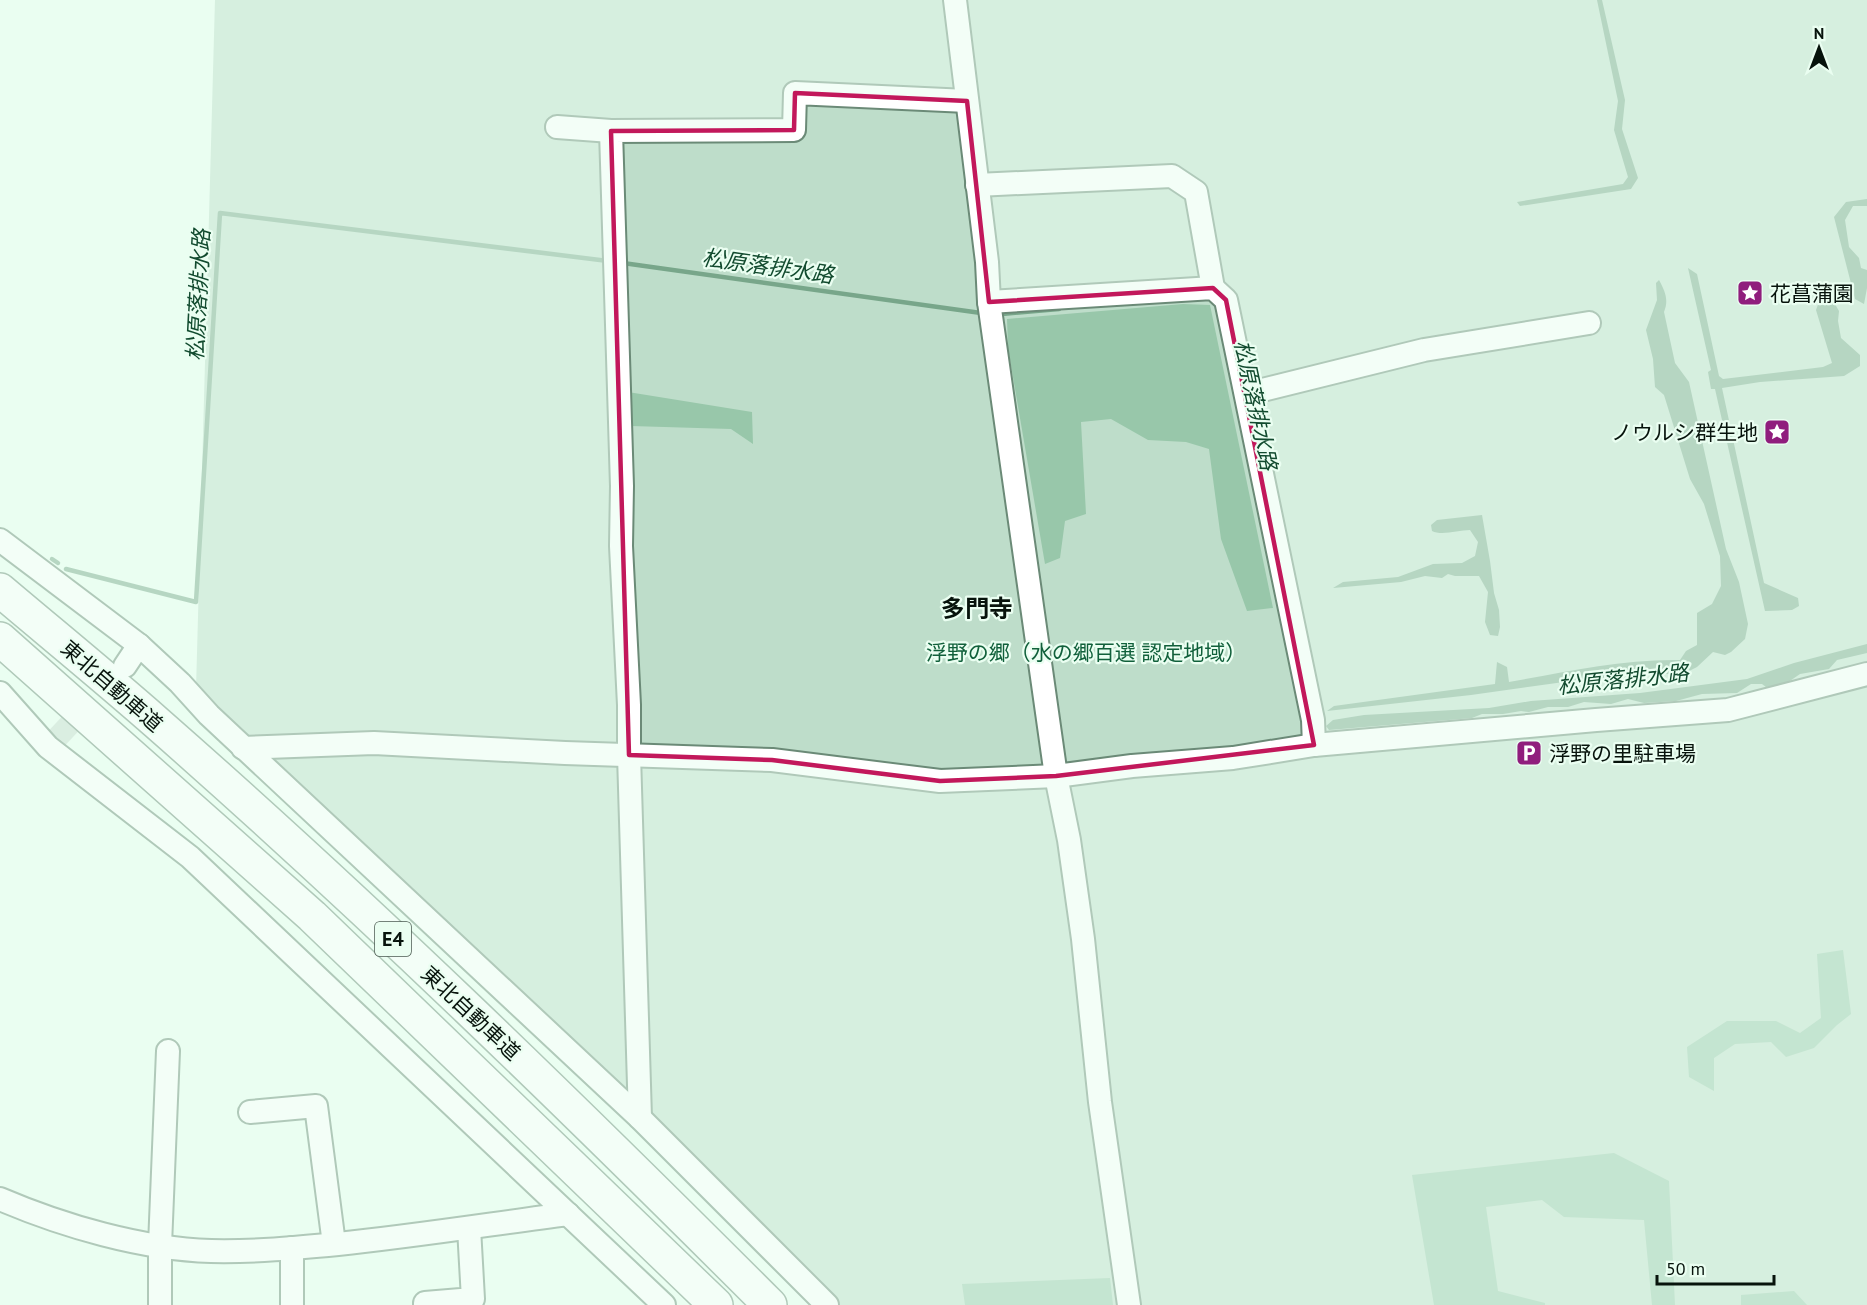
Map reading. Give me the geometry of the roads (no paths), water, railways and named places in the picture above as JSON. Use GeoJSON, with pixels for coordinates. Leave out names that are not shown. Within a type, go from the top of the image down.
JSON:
{"type":"FeatureCollection","features":[{"type":"Feature","properties":{"kind":"highway","name":"東北自動車道"},"geometry":{"type":"LineString","coordinates":[[0,590],[157,723],[336,886],[545,1083],[770,1305]]}},
{"type":"Feature","properties":{"kind":"highway","name":"東北自動車道"},"geometry":{"type":"LineString","coordinates":[[0,639],[312,916],[716,1305]]}},
{"type":"Feature","properties":{"kind":"street"},"geometry":{"type":"LineString","coordinates":[[955,0],[987,262],[989,302],[1056,776],[1070,840],[1100,1102],[1129,1305]]}},
{"type":"Feature","properties":{"kind":"street"},"geometry":{"type":"LineString","coordinates":[[557,127],[611,131],[794,130],[795,93],[967,101]]}},
{"type":"Feature","properties":{"kind":"street"},"geometry":{"type":"LineString","coordinates":[[611,131],[622,486],[621,546],[629,705],[640,1118]]}},
{"type":"Feature","properties":{"kind":"street"},"geometry":{"type":"LineString","coordinates":[[978,185],[1172,176],[1196,192],[1213,288],[1226,300],[1313,720],[1314,745]]}},
{"type":"Feature","properties":{"kind":"street"},"geometry":{"type":"LineString","coordinates":[[989,302],[1213,288]]}},
{"type":"Feature","properties":{"kind":"street"},"geometry":{"type":"LineString","coordinates":[[1246,394],[1424,350],[1589,323]]}},
{"type":"Feature","properties":{"kind":"street"},"geometry":{"type":"LineString","coordinates":[[0,540],[139,645],[243,748],[640,1118],[827,1305]]}},
{"type":"Feature","properties":{"kind":"street"},"geometry":{"type":"LineString","coordinates":[[124,666],[139,645]]}},
{"type":"Feature","properties":{"kind":"street"},"geometry":{"type":"LineString","coordinates":[[243,748],[374,743],[772,760],[940,781],[1056,776],[1132,766],[1233,758],[1314,745],[1728,710],[1867,674]]}},
{"type":"Feature","properties":{"kind":"street"},"geometry":{"type":"LineString","coordinates":[[0,693],[52,743],[190,857],[568,1214],[653,1300]]}},
{"type":"Feature","properties":{"kind":"street"},"geometry":{"type":"LineString","coordinates":[[160,1305],[160,1245],[168,1051]]}},
{"type":"Feature","properties":{"kind":"street"},"geometry":{"type":"LineString","coordinates":[[250,1112],[316,1106],[334,1244]]}},
{"type":"Feature","properties":{"kind":"street"},"geometry":{"type":"LineString","coordinates":[[0,1200],[39,1215],[96,1232],[160,1245],[210,1251],[292,1248],[395,1238],[568,1214]]}},
{"type":"Feature","properties":{"kind":"street"},"geometry":{"type":"LineString","coordinates":[[425,1305],[425,1303],[474,1299],[469,1228]]}},
{"type":"Feature","properties":{"kind":"street"},"geometry":{"type":"LineString","coordinates":[[292,1248],[292,1305]]}},
{"type":"Feature","properties":{"kind":"waterway","name":"松原落排水路"},"geometry":{"type":"LineString","coordinates":[[66,569],[196,602],[220,213],[608,261]]}},
{"type":"Feature","properties":{"kind":"waterway","name":"松原落排水路"},"geometry":{"type":"LineString","coordinates":[[623,263],[981,313]]}},
{"type":"Feature","properties":{"kind":"waterway","name":"松原落排水路"},"geometry":{"type":"LineString","coordinates":[[1002,314],[1059,309]]}},
{"type":"Feature","properties":{"kind":"waterway","name":"松原落排水路"},"geometry":{"type":"LineString","coordinates":[[52,559],[58,563]]}},
{"type":"Feature","properties":{"kind":"tunnel"},"geometry":{"type":"LineString","coordinates":[[56,739],[119,672]]}},
{"type":"Feature","properties":{"kind":"place","name":"花菖蒲園"},"geometry":{"type":"Point","coordinates":[1750,293]}},
{"type":"Feature","properties":{"kind":"place","name":"ノウルシ群生地"},"geometry":{"type":"Point","coordinates":[1777,432]}},
{"type":"Feature","properties":{"kind":"place","name":"浮野の里駐車場"},"geometry":{"type":"Point","coordinates":[1529,753]}},
{"type":"Feature","properties":{"kind":"district","name":"多門寺"},"geometry":{"type":"Point","coordinates":[977,608]}},
{"type":"Feature","properties":{"kind":"park label","name":"浮野の郷（水の郷百選 認定地域）"},"geometry":{"type":"Point","coordinates":[1086,652]}}]}
